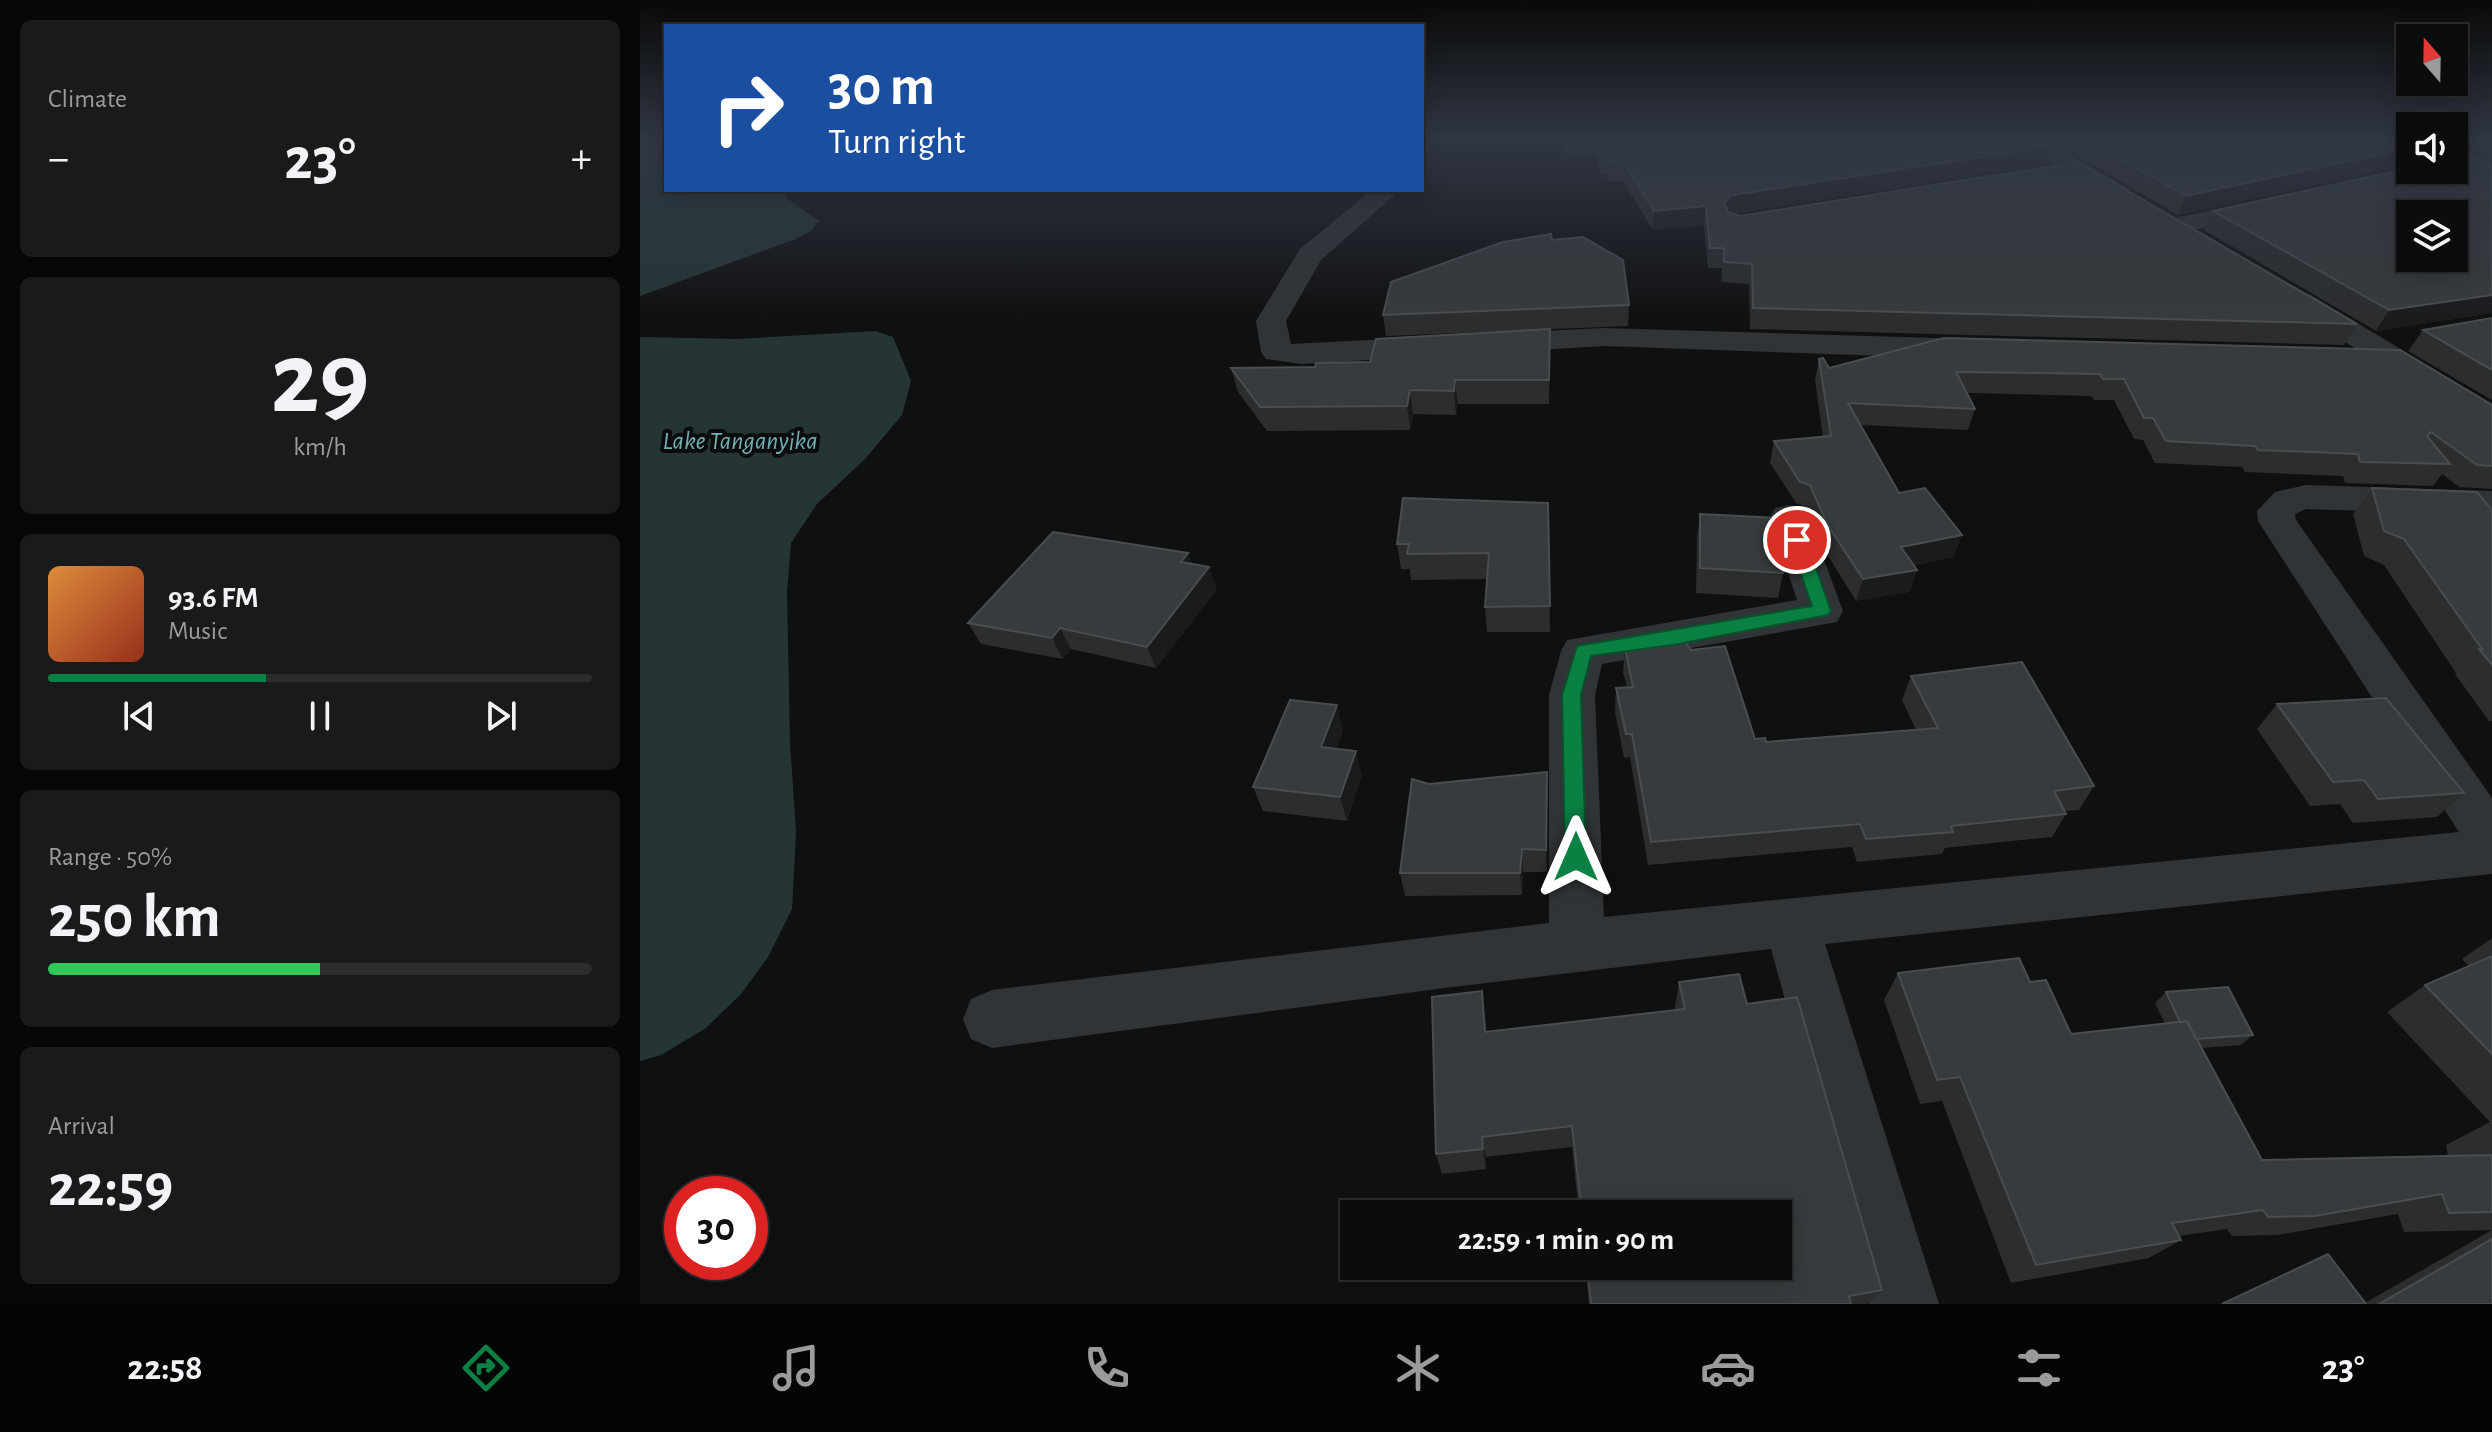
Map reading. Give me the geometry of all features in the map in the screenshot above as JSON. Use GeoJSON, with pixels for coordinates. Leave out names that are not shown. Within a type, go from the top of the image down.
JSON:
{"type":"FeatureCollection","features":[{"type":"Feature","properties":{"kind":"street"},"geometry":{"type":"LineString","coordinates":[[1377,199],[1310,255],[1271,321],[1277,352],[1301,354],[1604,337],[2000,350]]}},
{"type":"Feature","properties":{"kind":"street"},"geometry":{"type":"LineString","coordinates":[[2128,199],[2214,250]]}},
{"type":"Feature","properties":{"kind":"street"},"geometry":{"type":"LineString","coordinates":[[2155,215],[2289,202]]}},
{"type":"Feature","properties":{"kind":"street"},"geometry":{"type":"LineString","coordinates":[[2279,289],[2492,419]]}},
{"type":"Feature","properties":{"kind":"street"},"geometry":{"type":"LineString","coordinates":[[2331,358],[2382,352],[2416,336]]}},
{"type":"Feature","properties":{"kind":"street"},"geometry":{"type":"LineString","coordinates":[[2492,503],[2306,497],[2280,506],[2276,517],[2460,795],[2492,835]]}},
{"type":"Feature","properties":{"kind":"street"},"geometry":{"type":"LineString","coordinates":[[1577,946],[1576,770],[1572,695],[1583,651],[1822,611],[1789,517]]}},
{"type":"Feature","properties":{"kind":"street"},"geometry":{"type":"LineString","coordinates":[[1528,775],[1576,770]]}},
{"type":"Feature","properties":{"kind":"street"},"geometry":{"type":"LineString","coordinates":[[992,1019],[1791,922],[2492,851]]}},
{"type":"Feature","properties":{"kind":"street"},"geometry":{"type":"LineString","coordinates":[[1791,922],[1904,1304]]}},
{"type":"Feature","properties":{"kind":"water"},"geometry":{"type":"Polygon","coordinates":[[[640,199],[788,199],[819,221],[811,231],[793,240],[640,296],[640,199]]]}},
{"type":"Feature","properties":{"kind":"water","name":"Lake Tanganyika"},"geometry":{"type":"Polygon","coordinates":[[[875,331],[893,337],[911,381],[902,415],[865,459],[817,504],[791,543],[787,592],[790,743],[796,832],[792,909],[768,957],[741,994],[706,1028],[661,1055],[640,1061],[640,337],[736,339],[875,331]]]}},
{"type":"Feature","properties":{"kind":"building"},"geometry":{"type":"Polygon","coordinates":[[[1647,199],[1728,199],[1724,203],[1728,212],[1740,216],[1847,199],[2141,199],[2357,324],[1753,308],[1752,264],[1724,262],[1724,248],[1710,248],[1706,206],[1654,211],[1647,199]]]}},
{"type":"Feature","properties":{"kind":"building"},"geometry":{"type":"Polygon","coordinates":[[[2269,199],[2492,199],[2492,295],[2389,310],[2213,211],[2269,199]]]}},
{"type":"Feature","properties":{"kind":"building"},"geometry":{"type":"Polygon","coordinates":[[[1551,234],[1552,240],[1583,237],[1623,260],[1629,305],[1383,315],[1391,282],[1503,242],[1551,234]]]}},
{"type":"Feature","properties":{"kind":"building"},"geometry":{"type":"Polygon","coordinates":[[[2492,318],[2492,370],[2423,330],[2492,318]]]}},
{"type":"Feature","properties":{"kind":"building"},"geometry":{"type":"Polygon","coordinates":[[[1550,329],[1549,380],[1455,380],[1454,391],[1410,390],[1407,406],[1260,407],[1231,368],[1315,367],[1316,363],[1370,362],[1376,339],[1550,329]]]}},
{"type":"Feature","properties":{"kind":"building"},"geometry":{"type":"Polygon","coordinates":[[[1944,338],[2400,350],[2492,405],[2492,466],[2477,465],[2431,432],[2427,436],[2450,464],[2360,462],[2358,454],[2258,450],[2255,446],[2166,441],[2153,418],[2144,418],[2124,379],[2103,379],[2100,374],[1956,372],[1975,409],[1848,403],[1899,493],[1925,488],[1962,535],[1901,547],[1917,570],[1863,579],[1827,524],[1810,485],[1800,482],[1774,441],[1831,436],[1819,359],[1823,358],[1829,368],[1944,338]]]}},
{"type":"Feature","properties":{"kind":"building"},"geometry":{"type":"Polygon","coordinates":[[[2372,488],[2477,492],[2492,510],[2492,665],[2404,539],[2384,531],[2372,488]]]}},
{"type":"Feature","properties":{"kind":"building"},"geometry":{"type":"Polygon","coordinates":[[[1403,498],[1548,503],[1550,606],[1485,607],[1489,553],[1407,554],[1409,544],[1397,544],[1403,498]]]}},
{"type":"Feature","properties":{"kind":"building"},"geometry":{"type":"Polygon","coordinates":[[[1700,514],[1778,518],[1783,573],[1700,568],[1700,514]]]}},
{"type":"Feature","properties":{"kind":"building"},"geometry":{"type":"Polygon","coordinates":[[[1053,532],[1188,553],[1181,562],[1209,567],[1147,647],[1060,628],[1052,638],[968,623],[1053,532]]]}},
{"type":"Feature","properties":{"kind":"building"},"geometry":{"type":"Polygon","coordinates":[[[1685,642],[1691,650],[1725,646],[1755,739],[1765,738],[1766,742],[1938,728],[1911,676],[2022,662],[2094,786],[2054,791],[2066,814],[1951,826],[1953,832],[1866,839],[1860,824],[1651,842],[1632,734],[1626,734],[1616,688],[1633,687],[1625,648],[1685,642]]]}},
{"type":"Feature","properties":{"kind":"building"},"geometry":{"type":"Polygon","coordinates":[[[2386,698],[2464,793],[2378,799],[2364,780],[2333,782],[2277,704],[2386,698]]]}},
{"type":"Feature","properties":{"kind":"building"},"geometry":{"type":"Polygon","coordinates":[[[1290,700],[1337,705],[1321,747],[1356,751],[1340,797],[1253,787],[1290,700]]]}},
{"type":"Feature","properties":{"kind":"building"},"geometry":{"type":"Polygon","coordinates":[[[1547,772],[1546,850],[1522,849],[1520,873],[1400,873],[1412,779],[1429,784],[1547,772]]]}},
{"type":"Feature","properties":{"kind":"building"},"geometry":{"type":"Polygon","coordinates":[[[2492,956],[2492,1054],[2425,985],[2492,956]]]}},
{"type":"Feature","properties":{"kind":"building"},"geometry":{"type":"Polygon","coordinates":[[[2019,958],[2030,982],[2046,980],[2071,1034],[2187,1021],[2262,1160],[2492,1155],[2492,1212],[2449,1213],[2442,1194],[2315,1216],[2268,1217],[2263,1210],[2172,1223],[2181,1240],[2036,1265],[1960,1077],[1937,1080],[1898,973],[2019,958]]]}},
{"type":"Feature","properties":{"kind":"building"},"geometry":{"type":"Polygon","coordinates":[[[1739,974],[1747,1004],[1797,997],[1882,1290],[1849,1296],[1851,1304],[1591,1304],[1588,1280],[1792,1280],[1792,1200],[1580,1200],[1572,1126],[1482,1137],[1483,1149],[1436,1154],[1432,997],[1482,991],[1485,1032],[1685,1009],[1679,982],[1739,974]]]}},
{"type":"Feature","properties":{"kind":"building"},"geometry":{"type":"Polygon","coordinates":[[[2228,987],[2253,1035],[2196,1039],[2187,1021],[2180,1022],[2166,992],[2228,987]]]}},
{"type":"Feature","properties":{"kind":"building"},"geometry":{"type":"Polygon","coordinates":[[[2492,1239],[2492,1304],[2379,1304],[2492,1239]]]}},
{"type":"Feature","properties":{"kind":"building"},"geometry":{"type":"Polygon","coordinates":[[[2328,1254],[2366,1304],[2222,1304],[2328,1254]]]}},
{"type":"Feature","properties":{"kind":"route"},"geometry":{"type":"LineString","coordinates":[[1576,857],[1572,695],[1583,651],[1822,611],[1797,540]]}}]}
